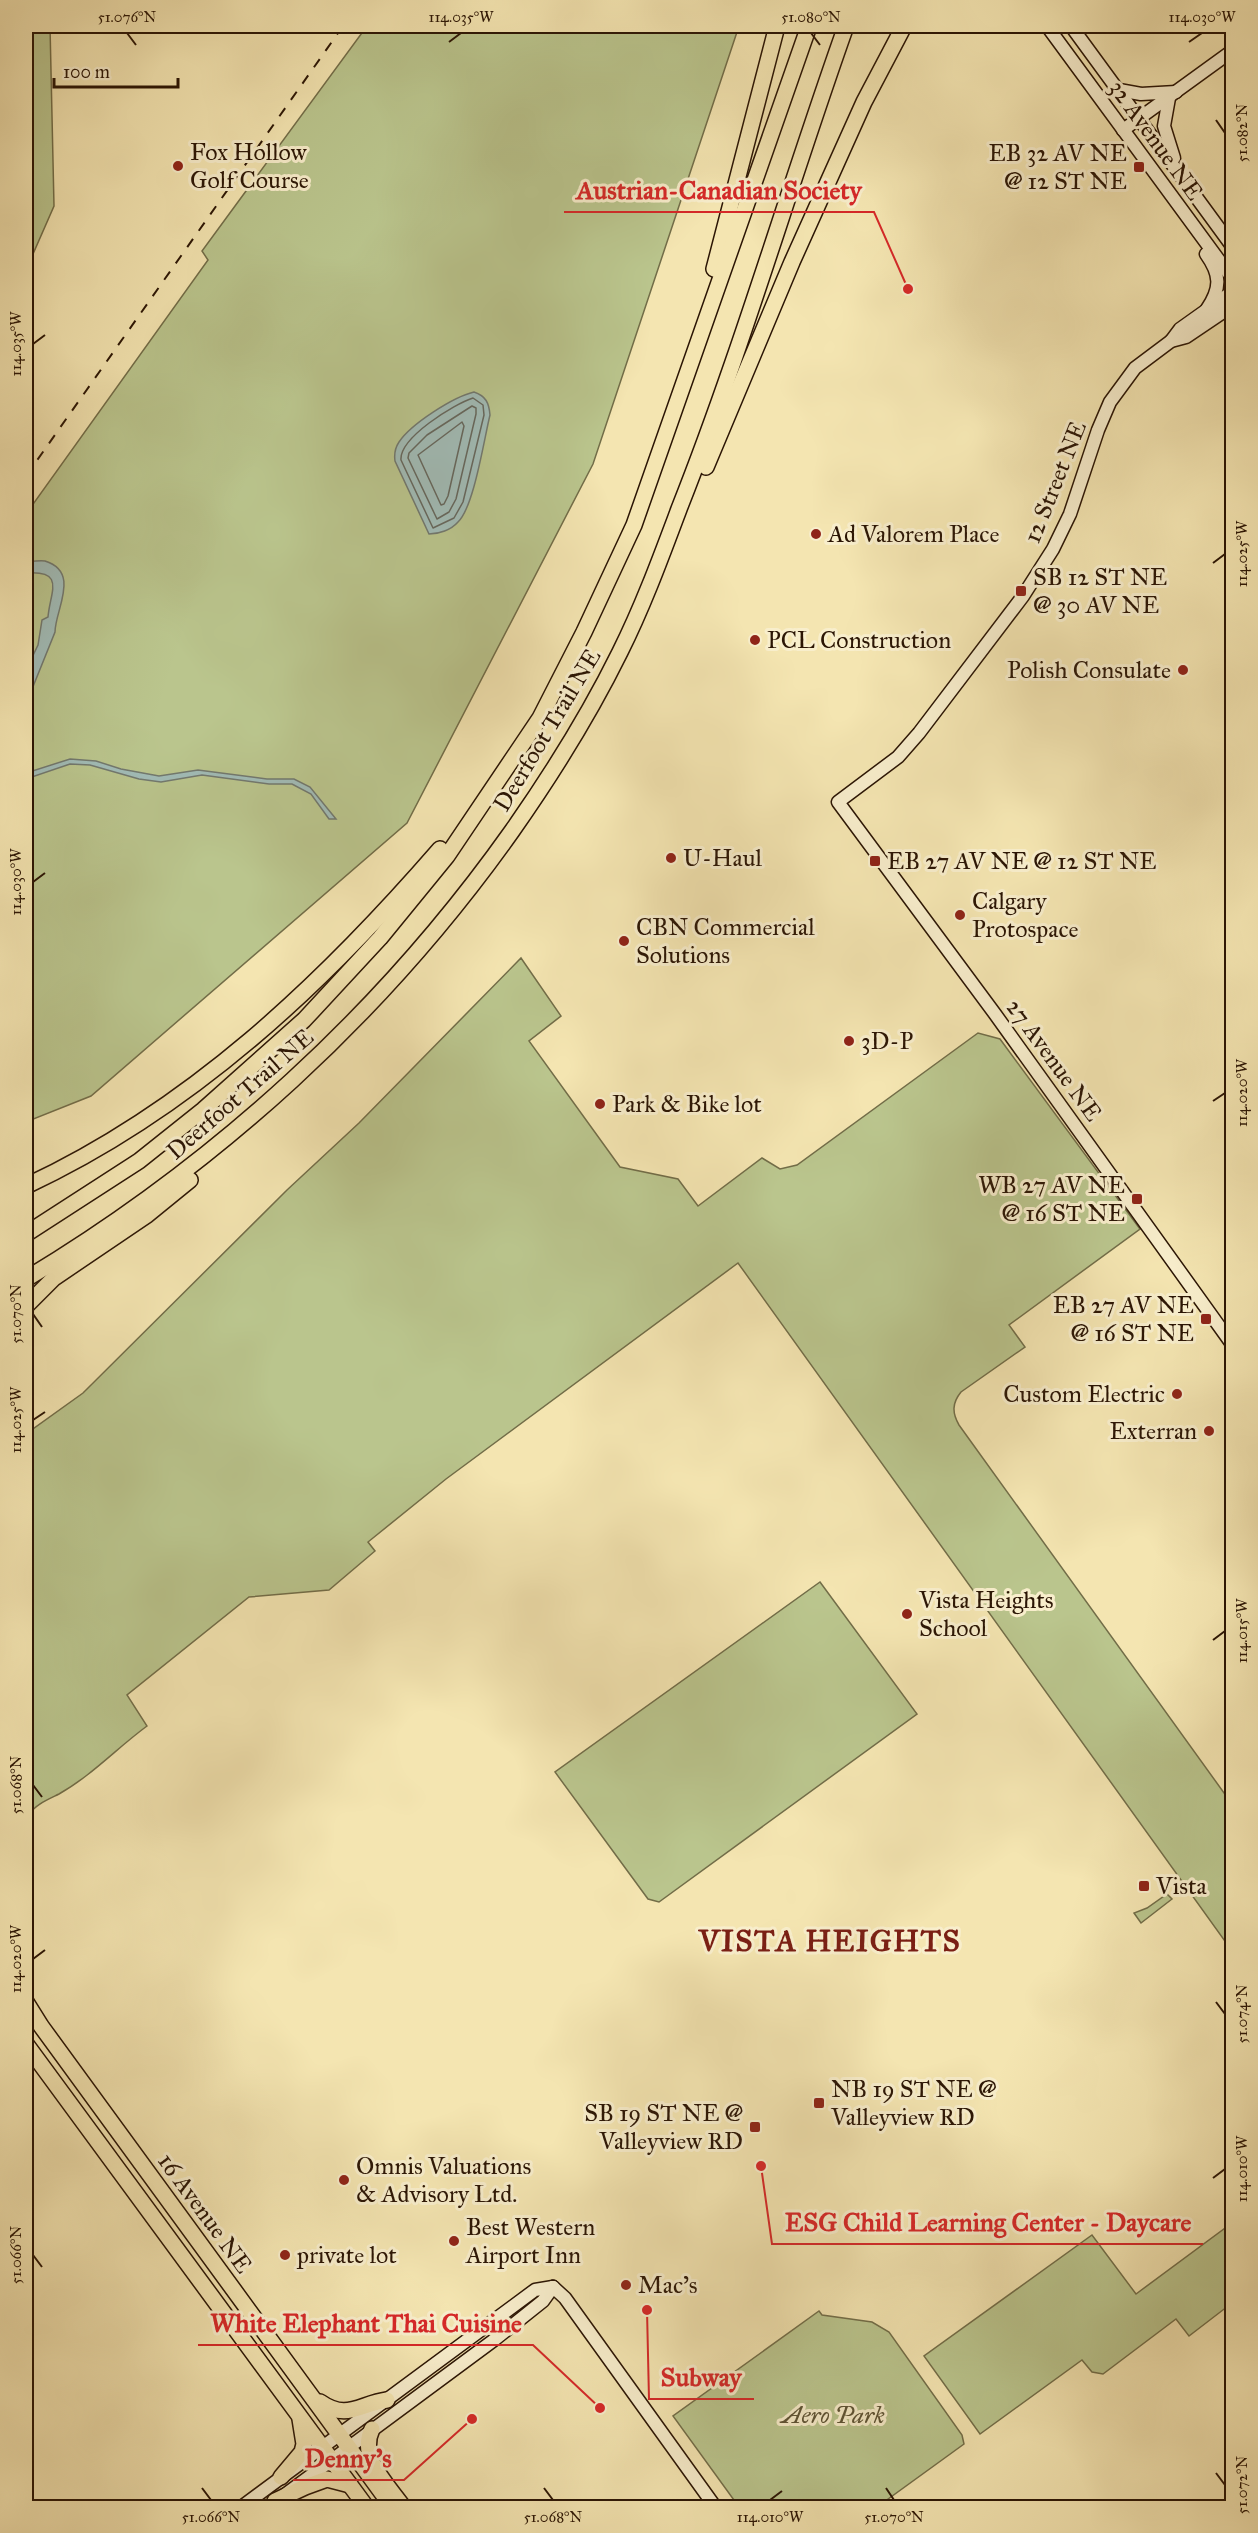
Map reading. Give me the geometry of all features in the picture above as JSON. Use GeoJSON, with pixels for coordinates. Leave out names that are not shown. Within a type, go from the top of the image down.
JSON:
{"type":"FeatureCollection","features":[{"type":"Feature","properties":{"kind":"highway"},"geometry":{"type":"LineString","coordinates":[[713,297],[714,266],[777,26]]}},
{"type":"Feature","properties":{"kind":"highway","name":"Deerfoot Trail NE"},"geometry":{"type":"LineString","coordinates":[[26,1234],[139,1161],[203,1110],[304,1020],[380,938],[447,856],[540,718],[585,632],[634,525],[809,26]]}},
{"type":"Feature","properties":{"kind":"highway","name":"Deerfoot Trail NE"},"geometry":{"type":"LineString","coordinates":[[26,1279],[114,1222],[196,1163],[272,1100],[327,1050],[380,995],[481,875],[566,751],[619,655],[644,600],[715,417],[846,26]]}},
{"type":"Feature","properties":{"kind":"highway"},"geometry":{"type":"LineString","coordinates":[[644,600],[720,437],[792,262],[864,102],[904,26]]}},
{"type":"Feature","properties":{"kind":"highway"},"geometry":{"type":"LineString","coordinates":[[883,67],[909,26]]}},
{"type":"Feature","properties":{"kind":"highway"},"geometry":{"type":"LineString","coordinates":[[26,1186],[140,1123],[201,1081],[249,1042],[322,976],[394,902],[491,790]]}},
{"type":"Feature","properties":{"kind":"highway"},"geometry":{"type":"LineString","coordinates":[[26,1306],[54,1278],[147,1215],[242,1137],[360,1030],[433,948],[492,873],[503,854],[509,834]]}},
{"type":"Feature","properties":{"kind":"highway","name":"16 Avenue NE"},"geometry":{"type":"LineString","coordinates":[[26,2002],[47,2035],[393,2508]]}},
{"type":"Feature","properties":{"kind":"highway","name":"16 Avenue NE"},"geometry":{"type":"LineString","coordinates":[[26,2044],[367,2508]]}},
{"type":"Feature","properties":{"kind":"highway"},"geometry":{"type":"LineString","coordinates":[[313,2396],[333,2410],[343,2412],[372,2402],[387,2400]]}},
{"type":"Feature","properties":{"kind":"highway"},"geometry":{"type":"LineString","coordinates":[[281,2477],[299,2457],[304,2444],[299,2413]]}},
{"type":"Feature","properties":{"kind":"highway"},"geometry":{"type":"LineString","coordinates":[[372,2428],[368,2441],[370,2456],[404,2508]]}},
{"type":"Feature","properties":{"kind":"highway"},"geometry":{"type":"LineString","coordinates":[[271,2504],[327,2479],[350,2485]]}},
{"type":"Feature","properties":{"kind":"street","name":"32 Avenue NE"},"geometry":{"type":"LineString","coordinates":[[1047,26],[1233,278]]}},
{"type":"Feature","properties":{"kind":"street","name":"32 Avenue NE"},"geometry":{"type":"LineString","coordinates":[[1071,26],[1233,246]]}},
{"type":"Feature","properties":{"kind":"street"},"geometry":{"type":"LineString","coordinates":[[1123,130],[1233,51]]}},
{"type":"Feature","properties":{"kind":"street"},"geometry":{"type":"LineString","coordinates":[[1119,90],[1141,94],[1173,95]]}},
{"type":"Feature","properties":{"kind":"street"},"geometry":{"type":"LineString","coordinates":[[1173,95],[1164,126],[1178,171]]}},
{"type":"Feature","properties":{"kind":"street"},"geometry":{"type":"LineString","coordinates":[[1188,219],[1217,277],[1217,294],[1208,316],[1218,322],[1233,315]]}},
{"type":"Feature","properties":{"kind":"street","name":"12 Street NE"},"geometry":{"type":"LineString","coordinates":[[1208,316],[1233,292]]}},
{"type":"Feature","properties":{"kind":"street","name":"12 Street NE"},"geometry":{"type":"LineString","coordinates":[[838,802],[898,757],[1023,596],[1053,549],[1070,514],[1098,430],[1110,402],[1135,368],[1171,342],[1180,329],[1233,306]]}},
{"type":"Feature","properties":{"kind":"street","name":"27 Avenue NE"},"geometry":{"type":"LineString","coordinates":[[838,802],[995,1014],[1233,1344]]}},
{"type":"Feature","properties":{"kind":"street"},"geometry":{"type":"LineString","coordinates":[[240,2508],[281,2477],[344,2440],[387,2400],[535,2290],[553,2287]]}},
{"type":"Feature","properties":{"kind":"street"},"geometry":{"type":"LineString","coordinates":[[344,2440],[372,2428],[494,2340],[543,2301],[553,2287]]}},
{"type":"Feature","properties":{"kind":"street"},"geometry":{"type":"LineString","coordinates":[[553,2287],[570,2305],[716,2508]]}},
{"type":"Feature","properties":{"kind":"street"},"geometry":{"type":"LineString","coordinates":[[271,2504],[327,2452]]}},
{"type":"Feature","properties":{"kind":"green space"},"geometry":{"type":"Polygon","coordinates":[[[26,26],[50,26],[54,206],[26,270],[26,26]]]}},
{"type":"Feature","properties":{"kind":"green space"},"geometry":{"type":"Polygon","coordinates":[[[367,26],[739,26],[593,464],[407,823],[91,1096],[26,1122],[26,514],[208,260],[202,251],[367,26]]]}},
{"type":"Feature","properties":{"kind":"green space"},"geometry":{"type":"Polygon","coordinates":[[[521,958],[561,1016],[529,1041],[620,1167],[678,1179],[698,1206],[762,1158],[780,1169],[797,1165],[978,1033],[1000,1039],[1140,1229],[1009,1325],[1025,1347],[961,1392],[956,1400],[954,1412],[959,1425],[1232,1804],[1232,1951],[738,1263],[446,1479],[368,1542],[375,1551],[329,1590],[249,1597],[127,1695],[147,1726],[82,1779],[31,1811],[27,1820],[30,1851],[26,1845],[26,1434],[83,1393],[287,1190],[359,1123],[521,958]]]}},
{"type":"Feature","properties":{"kind":"green space"},"geometry":{"type":"Polygon","coordinates":[[[820,1582],[917,1714],[659,1902],[648,1899],[555,1772],[820,1582]]]}},
{"type":"Feature","properties":{"kind":"green space"},"geometry":{"type":"Polygon","coordinates":[[[1167,1894],[1172,1899],[1141,1923],[1134,1913],[1147,1908],[1167,1894]]]}},
{"type":"Feature","properties":{"kind":"green space"},"geometry":{"type":"Polygon","coordinates":[[[1232,2223],[1232,2303],[1189,2336],[1176,2319],[1103,2374],[1092,2372],[1082,2360],[980,2434],[924,2356],[1092,2235],[1136,2294],[1232,2223]]]}},
{"type":"Feature","properties":{"kind":"green space","name":"Aero Park"},"geometry":{"type":"Polygon","coordinates":[[[819,2311],[822,2315],[872,2322],[889,2332],[962,2435],[964,2444],[877,2507],[739,2507],[673,2416],[819,2311]]]}},
{"type":"Feature","properties":{"kind":"water"},"geometry":{"type":"Polygon","coordinates":[[[474,392],[486,400],[490,415],[474,488],[464,514],[458,522],[445,531],[429,534],[395,461],[396,449],[405,435],[422,420],[455,399],[474,392]]]}},
{"type":"Feature","properties":{"kind":"water"},"geometry":{"type":"Polygon","coordinates":[[[27,561],[45,561],[56,566],[62,574],[64,592],[55,632],[26,704],[26,670],[38,645],[42,620],[48,617],[53,584],[47,575],[26,573],[27,561]]]}},
{"type":"Feature","properties":{"kind":"water"},"geometry":{"type":"Polygon","coordinates":[[[70,759],[96,761],[121,769],[159,776],[198,770],[267,779],[294,779],[310,787],[336,819],[329,819],[311,794],[292,784],[269,784],[202,775],[161,782],[139,779],[90,765],[70,764],[26,779],[26,773],[70,759]]]}},
{"type":"Feature","properties":{"kind":"railway"},"geometry":{"type":"LineString","coordinates":[[26,476],[343,26]]}},
{"type":"Feature","properties":{"kind":"place","name":"Fox Hollow Golf Course"},"geometry":{"type":"Point","coordinates":[178,166]}},
{"type":"Feature","properties":{"kind":"place","name":"EB 32 AV NE @ 12 ST NE"},"geometry":{"type":"Point","coordinates":[1139,167]}},
{"type":"Feature","properties":{"kind":"place","name":"Austrian-Canadian Society"},"geometry":{"type":"Point","coordinates":[908,289]}},
{"type":"Feature","properties":{"kind":"place","name":"Ad Valorem Place"},"geometry":{"type":"Point","coordinates":[816,534]}},
{"type":"Feature","properties":{"kind":"place","name":"SB 12 ST NE @ 30 AV NE"},"geometry":{"type":"Point","coordinates":[1021,591]}},
{"type":"Feature","properties":{"kind":"place","name":"PCL Construction"},"geometry":{"type":"Point","coordinates":[755,640]}},
{"type":"Feature","properties":{"kind":"place","name":"Polish Consulate"},"geometry":{"type":"Point","coordinates":[1183,670]}},
{"type":"Feature","properties":{"kind":"place","name":"U-Haul"},"geometry":{"type":"Point","coordinates":[671,858]}},
{"type":"Feature","properties":{"kind":"place","name":"EB 27 AV NE @ 12 ST NE"},"geometry":{"type":"Point","coordinates":[875,861]}},
{"type":"Feature","properties":{"kind":"place","name":"Calgary Protospace"},"geometry":{"type":"Point","coordinates":[960,915]}},
{"type":"Feature","properties":{"kind":"place","name":"CBN Commercial Solutions"},"geometry":{"type":"Point","coordinates":[624,941]}},
{"type":"Feature","properties":{"kind":"place","name":"3D-P"},"geometry":{"type":"Point","coordinates":[849,1041]}},
{"type":"Feature","properties":{"kind":"place","name":"Park & Bike lot"},"geometry":{"type":"Point","coordinates":[600,1104]}},
{"type":"Feature","properties":{"kind":"place","name":"WB 27 AV NE @ 16 ST NE"},"geometry":{"type":"Point","coordinates":[1137,1199]}},
{"type":"Feature","properties":{"kind":"place","name":"EB 27 AV NE @ 16 ST NE"},"geometry":{"type":"Point","coordinates":[1206,1319]}},
{"type":"Feature","properties":{"kind":"place","name":"Custom Electric"},"geometry":{"type":"Point","coordinates":[1177,1394]}},
{"type":"Feature","properties":{"kind":"place","name":"Exterran"},"geometry":{"type":"Point","coordinates":[1209,1431]}},
{"type":"Feature","properties":{"kind":"place","name":"Vista Heights School"},"geometry":{"type":"Point","coordinates":[907,1614]}},
{"type":"Feature","properties":{"kind":"place","name":"Vista"},"geometry":{"type":"Point","coordinates":[1144,1886]}},
{"type":"Feature","properties":{"kind":"place","name":"NB 19 ST NE @ Valleyview RD"},"geometry":{"type":"Point","coordinates":[819,2103]}},
{"type":"Feature","properties":{"kind":"place","name":"SB 19 ST NE @ Valleyview RD"},"geometry":{"type":"Point","coordinates":[755,2127]}},
{"type":"Feature","properties":{"kind":"place","name":"ESG Child Learning Center - Daycare"},"geometry":{"type":"Point","coordinates":[761,2166]}},
{"type":"Feature","properties":{"kind":"place","name":"Omnis Valuations & Advisory Ltd."},"geometry":{"type":"Point","coordinates":[344,2180]}},
{"type":"Feature","properties":{"kind":"place","name":"Best Western Airport Inn"},"geometry":{"type":"Point","coordinates":[454,2241]}},
{"type":"Feature","properties":{"kind":"place","name":"private lot"},"geometry":{"type":"Point","coordinates":[285,2255]}},
{"type":"Feature","properties":{"kind":"place","name":"Mac's"},"geometry":{"type":"Point","coordinates":[626,2285]}},
{"type":"Feature","properties":{"kind":"place","name":"Subway"},"geometry":{"type":"Point","coordinates":[647,2310]}},
{"type":"Feature","properties":{"kind":"place","name":"White Elephant Thai Cuisine"},"geometry":{"type":"Point","coordinates":[600,2408]}},
{"type":"Feature","properties":{"kind":"place","name":"Denny's"},"geometry":{"type":"Point","coordinates":[472,2419]}},
{"type":"Feature","properties":{"kind":"district","name":"VISTA HEIGHTS"},"geometry":{"type":"Point","coordinates":[830,1941]}}]}
